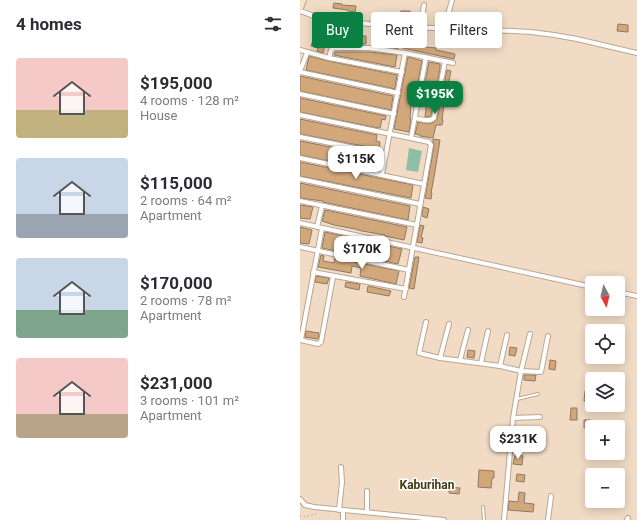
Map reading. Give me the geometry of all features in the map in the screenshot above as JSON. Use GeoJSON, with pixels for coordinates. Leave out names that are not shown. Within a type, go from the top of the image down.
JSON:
{"type":"FeatureCollection","features":[{"type":"Feature","properties":{"kind":"street"},"geometry":{"type":"LineString","coordinates":[[303,0],[300,9],[314,16],[330,20],[371,24]]}},
{"type":"Feature","properties":{"kind":"street"},"geometry":{"type":"LineString","coordinates":[[449,12],[452,0]]}},
{"type":"Feature","properties":{"kind":"street"},"geometry":{"type":"LineString","coordinates":[[423,12],[424,5]]}},
{"type":"Feature","properties":{"kind":"street"},"geometry":{"type":"LineString","coordinates":[[502,31],[547,34],[577,39],[637,53]]}},
{"type":"Feature","properties":{"kind":"street"},"geometry":{"type":"LineString","coordinates":[[329,58],[334,48],[370,48],[453,62]]}},
{"type":"Feature","properties":{"kind":"street"},"geometry":{"type":"LineString","coordinates":[[300,50],[329,58],[402,72]]}},
{"type":"Feature","properties":{"kind":"street"},"geometry":{"type":"LineString","coordinates":[[307,53],[300,72],[398,93]]}},
{"type":"Feature","properties":{"kind":"street"},"geometry":{"type":"LineString","coordinates":[[382,174],[405,53]]}},
{"type":"Feature","properties":{"kind":"street"},"geometry":{"type":"LineString","coordinates":[[411,138],[426,57]]}},
{"type":"Feature","properties":{"kind":"street"},"geometry":{"type":"LineString","coordinates":[[415,118],[430,121],[434,118],[445,61]]}},
{"type":"Feature","properties":{"kind":"street"},"geometry":{"type":"LineString","coordinates":[[300,94],[394,114]]}},
{"type":"Feature","properties":{"kind":"street"},"geometry":{"type":"LineString","coordinates":[[300,115],[429,142],[431,145],[404,297]]}},
{"type":"Feature","properties":{"kind":"street"},"geometry":{"type":"LineString","coordinates":[[300,137],[386,154]]}},
{"type":"Feature","properties":{"kind":"street"},"geometry":{"type":"LineString","coordinates":[[300,158],[424,184]]}},
{"type":"Feature","properties":{"kind":"street"},"geometry":{"type":"LineString","coordinates":[[300,179],[420,204]]}},
{"type":"Feature","properties":{"kind":"street"},"geometry":{"type":"LineString","coordinates":[[300,201],[417,225]]}},
{"type":"Feature","properties":{"kind":"street"},"geometry":{"type":"LineString","coordinates":[[322,206],[317,250],[302,320],[300,340],[318,344],[321,342],[333,277]]}},
{"type":"Feature","properties":{"kind":"street"},"geometry":{"type":"LineString","coordinates":[[300,223],[585,285]]}},
{"type":"Feature","properties":{"kind":"street"},"geometry":{"type":"LineString","coordinates":[[300,247],[409,270]]}},
{"type":"Feature","properties":{"kind":"street"},"geometry":{"type":"LineString","coordinates":[[313,272],[333,277],[406,289]]}},
{"type":"Feature","properties":{"kind":"street"},"geometry":{"type":"LineString","coordinates":[[625,293],[637,296]]}},
{"type":"Feature","properties":{"kind":"street"},"geometry":{"type":"LineString","coordinates":[[426,322],[419,353],[440,358],[500,366],[521,371],[541,372],[548,336]]}},
{"type":"Feature","properties":{"kind":"street"},"geometry":{"type":"LineString","coordinates":[[440,358],[449,324]]}},
{"type":"Feature","properties":{"kind":"street"},"geometry":{"type":"LineString","coordinates":[[460,360],[468,330]]}},
{"type":"Feature","properties":{"kind":"street"},"geometry":{"type":"LineString","coordinates":[[481,363],[488,331]]}},
{"type":"Feature","properties":{"kind":"street"},"geometry":{"type":"LineString","coordinates":[[504,520],[513,418],[521,371],[530,334]]}},
{"type":"Feature","properties":{"kind":"street"},"geometry":{"type":"LineString","coordinates":[[500,366],[506,335]]}},
{"type":"Feature","properties":{"kind":"street"},"geometry":{"type":"LineString","coordinates":[[513,418],[540,417]]}},
{"type":"Feature","properties":{"kind":"street"},"geometry":{"type":"LineString","coordinates":[[341,467],[342,520]]}},
{"type":"Feature","properties":{"kind":"street"},"geometry":{"type":"LineString","coordinates":[[367,490],[367,512]]}},
{"type":"Feature","properties":{"kind":"street"},"geometry":{"type":"LineString","coordinates":[[548,520],[552,496]]}},
{"type":"Feature","properties":{"kind":"street"},"geometry":{"type":"LineString","coordinates":[[300,500],[306,505],[322,508],[444,520]]}},
{"type":"Feature","properties":{"kind":"lane"},"geometry":{"type":"LineString","coordinates":[[516,399],[538,394]]}},
{"type":"Feature","properties":{"kind":"lane"},"geometry":{"type":"LineString","coordinates":[[483,507],[484,520]]}},
{"type":"Feature","properties":{"kind":"path"},"geometry":{"type":"LineString","coordinates":[[300,516],[303,517],[316,514],[322,508]]}},
{"type":"Feature","properties":{"kind":"green space"},"geometry":{"type":"Polygon","coordinates":[[[409,148],[422,151],[418,172],[406,170],[409,148]]]}},
{"type":"Feature","properties":{"kind":"building"},"geometry":{"type":"Polygon","coordinates":[[[334,3],[356,6],[355,12],[333,8],[334,3]]]}},
{"type":"Feature","properties":{"kind":"building"},"geometry":{"type":"Polygon","coordinates":[[[618,24],[628,25],[628,32],[617,31],[618,24]]]}},
{"type":"Feature","properties":{"kind":"building"},"geometry":{"type":"Polygon","coordinates":[[[363,36],[366,36],[366,44],[363,44],[363,36]]]}},
{"type":"Feature","properties":{"kind":"building"},"geometry":{"type":"Polygon","coordinates":[[[318,48],[324,48],[323,53],[317,51],[318,48]]]}},
{"type":"Feature","properties":{"kind":"building"},"geometry":{"type":"Polygon","coordinates":[[[403,48],[436,48],[436,50],[455,54],[454,59],[403,48]]]}},
{"type":"Feature","properties":{"kind":"building"},"geometry":{"type":"Polygon","coordinates":[[[335,52],[369,52],[397,55],[395,67],[334,55],[335,52]]]}},
{"type":"Feature","properties":{"kind":"building"},"geometry":{"type":"Polygon","coordinates":[[[309,56],[397,75],[395,89],[306,70],[309,56]]]}},
{"type":"Feature","properties":{"kind":"building"},"geometry":{"type":"Polygon","coordinates":[[[408,57],[422,61],[415,98],[413,104],[411,104],[409,132],[394,129],[408,57]]]}},
{"type":"Feature","properties":{"kind":"building"},"geometry":{"type":"Polygon","coordinates":[[[429,62],[440,64],[440,69],[431,116],[425,117],[427,100],[422,99],[429,62]]]}},
{"type":"Feature","properties":{"kind":"building"},"geometry":{"type":"Polygon","coordinates":[[[447,70],[451,71],[444,105],[442,125],[436,125],[433,138],[415,134],[418,122],[430,124],[437,119],[447,70]]]}},
{"type":"Feature","properties":{"kind":"building"},"geometry":{"type":"Polygon","coordinates":[[[300,76],[393,96],[391,110],[300,91],[300,76]]]}},
{"type":"Feature","properties":{"kind":"building"},"geometry":{"type":"Polygon","coordinates":[[[300,98],[386,116],[385,120],[382,119],[380,128],[378,128],[300,112],[300,98]]]}},
{"type":"Feature","properties":{"kind":"building"},"geometry":{"type":"Polygon","coordinates":[[[300,119],[377,135],[376,141],[380,142],[379,149],[300,134],[300,119]]]}},
{"type":"Feature","properties":{"kind":"building"},"geometry":{"type":"Polygon","coordinates":[[[433,139],[440,140],[431,199],[425,198],[434,146],[433,139]]]}},
{"type":"Feature","properties":{"kind":"building"},"geometry":{"type":"Polygon","coordinates":[[[300,141],[376,156],[376,161],[373,170],[300,155],[300,141]]]}},
{"type":"Feature","properties":{"kind":"building"},"geometry":{"type":"Polygon","coordinates":[[[300,162],[413,185],[411,198],[300,176],[300,162]]]}},
{"type":"Feature","properties":{"kind":"building"},"geometry":{"type":"Polygon","coordinates":[[[300,183],[410,206],[408,220],[323,201],[300,198],[300,183]]]}},
{"type":"Feature","properties":{"kind":"building"},"geometry":{"type":"Polygon","coordinates":[[[300,205],[313,207],[310,219],[300,218],[300,205]]]}},
{"type":"Feature","properties":{"kind":"building"},"geometry":{"type":"Polygon","coordinates":[[[423,207],[429,209],[427,218],[422,216],[423,207]]]}},
{"type":"Feature","properties":{"kind":"building"},"geometry":{"type":"Polygon","coordinates":[[[325,210],[407,227],[404,240],[322,221],[325,210]]]}},
{"type":"Feature","properties":{"kind":"building"},"geometry":{"type":"Polygon","coordinates":[[[420,225],[424,226],[421,237],[423,238],[422,243],[417,242],[420,225]]]}},
{"type":"Feature","properties":{"kind":"building"},"geometry":{"type":"Polygon","coordinates":[[[300,227],[312,230],[309,244],[300,243],[300,227]]]}},
{"type":"Feature","properties":{"kind":"building"},"geometry":{"type":"Polygon","coordinates":[[[325,232],[402,249],[398,264],[322,248],[325,232]]]}},
{"type":"Feature","properties":{"kind":"building"},"geometry":{"type":"Polygon","coordinates":[[[321,255],[324,256],[323,261],[334,263],[335,258],[399,271],[396,284],[360,276],[361,268],[352,266],[351,273],[318,267],[321,255]]]}},
{"type":"Feature","properties":{"kind":"building"},"geometry":{"type":"Polygon","coordinates":[[[415,257],[419,257],[414,289],[409,288],[415,257]]]}},
{"type":"Feature","properties":{"kind":"building"},"geometry":{"type":"Polygon","coordinates":[[[316,276],[329,278],[327,284],[315,282],[316,276]]]}},
{"type":"Feature","properties":{"kind":"building"},"geometry":{"type":"Polygon","coordinates":[[[346,282],[360,284],[359,290],[345,287],[346,282]]]}},
{"type":"Feature","properties":{"kind":"building"},"geometry":{"type":"Polygon","coordinates":[[[368,286],[391,291],[389,296],[367,292],[368,286]]]}},
{"type":"Feature","properties":{"kind":"building"},"geometry":{"type":"Polygon","coordinates":[[[306,331],[319,333],[318,339],[305,337],[306,331]]]}},
{"type":"Feature","properties":{"kind":"building"},"geometry":{"type":"Polygon","coordinates":[[[510,347],[517,348],[515,356],[509,355],[510,347]]]}},
{"type":"Feature","properties":{"kind":"building"},"geometry":{"type":"Polygon","coordinates":[[[468,350],[475,351],[474,358],[467,357],[468,350]]]}},
{"type":"Feature","properties":{"kind":"building"},"geometry":{"type":"Polygon","coordinates":[[[550,360],[556,361],[555,370],[549,369],[550,360]]]}},
{"type":"Feature","properties":{"kind":"building"},"geometry":{"type":"Polygon","coordinates":[[[524,375],[536,375],[535,381],[524,380],[524,375]]]}},
{"type":"Feature","properties":{"kind":"building"},"geometry":{"type":"Polygon","coordinates":[[[571,408],[577,408],[577,420],[570,420],[571,408]]]}},
{"type":"Feature","properties":{"kind":"building"},"geometry":{"type":"Polygon","coordinates":[[[515,455],[523,456],[522,465],[513,464],[515,455]]]}},
{"type":"Feature","properties":{"kind":"building"},"geometry":{"type":"Polygon","coordinates":[[[479,470],[494,471],[494,478],[492,478],[491,488],[478,487],[479,470]]]}},
{"type":"Feature","properties":{"kind":"building"},"geometry":{"type":"Polygon","coordinates":[[[517,474],[525,475],[524,482],[516,481],[517,474]]]}},
{"type":"Feature","properties":{"kind":"building"},"geometry":{"type":"Polygon","coordinates":[[[449,487],[460,488],[459,494],[449,493],[449,487]]]}},
{"type":"Feature","properties":{"kind":"building"},"geometry":{"type":"Polygon","coordinates":[[[519,492],[525,493],[524,503],[534,504],[533,512],[508,510],[509,501],[518,502],[519,492]]]}},
{"type":"Feature","properties":{"kind":"district","name":"Kaburihan"},"geometry":{"type":"Point","coordinates":[427,485]}}]}
